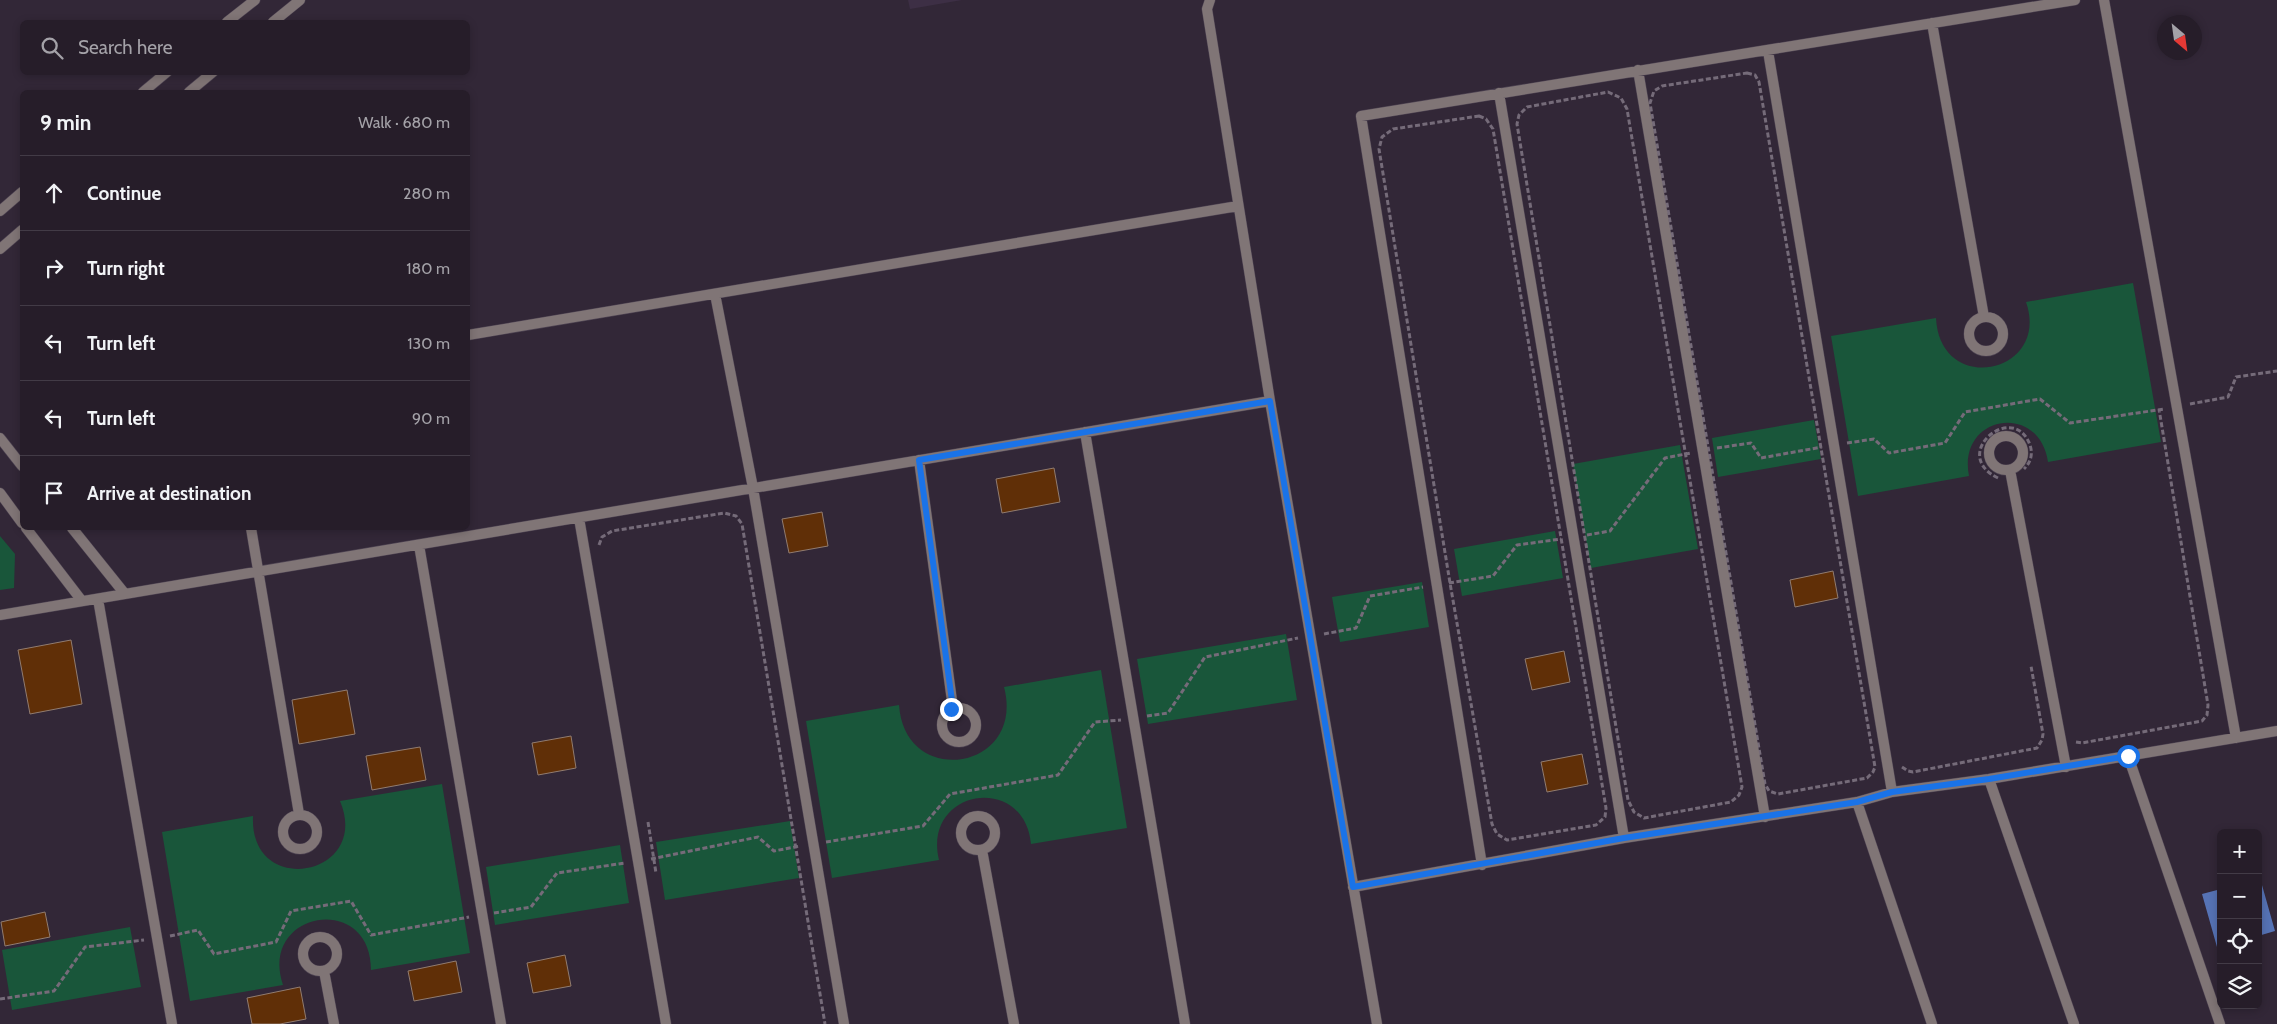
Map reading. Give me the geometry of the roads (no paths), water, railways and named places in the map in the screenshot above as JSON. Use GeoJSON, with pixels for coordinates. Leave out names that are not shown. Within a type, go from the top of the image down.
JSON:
{"type":"FeatureCollection","features":[{"type":"Feature","properties":{"kind":"street"},"geometry":{"type":"LineString","coordinates":[[230,20],[255,0]]}},
{"type":"Feature","properties":{"kind":"street"},"geometry":{"type":"LineString","coordinates":[[275,20],[300,0]]}},
{"type":"Feature","properties":{"kind":"street"},"geometry":{"type":"LineString","coordinates":[[1210,0],[1207,9],[1238,206],[1376,1024]]}},
{"type":"Feature","properties":{"kind":"street"},"geometry":{"type":"LineString","coordinates":[[1482,865],[1361,116],[2075,0]]}},
{"type":"Feature","properties":{"kind":"street"},"geometry":{"type":"LineString","coordinates":[[2104,0],[2236,738]]}},
{"type":"Feature","properties":{"kind":"street"},"geometry":{"type":"LineString","coordinates":[[1932,23],[1984,317]]}},
{"type":"Feature","properties":{"kind":"street"},"geometry":{"type":"LineString","coordinates":[[1768,51],[1892,792]]}},
{"type":"Feature","properties":{"kind":"street"},"geometry":{"type":"LineString","coordinates":[[1638,70],[1765,817]]}},
{"type":"Feature","properties":{"kind":"street"},"geometry":{"type":"LineString","coordinates":[[145,90],[163,75]]}},
{"type":"Feature","properties":{"kind":"street"},"geometry":{"type":"LineString","coordinates":[[190,90],[209,75]]}},
{"type":"Feature","properties":{"kind":"street"},"geometry":{"type":"LineString","coordinates":[[1499,93],[1624,838]]}},
{"type":"Feature","properties":{"kind":"street"},"geometry":{"type":"LineString","coordinates":[[0,211],[20,194]]}},
{"type":"Feature","properties":{"kind":"street"},"geometry":{"type":"LineString","coordinates":[[470,335],[1238,206]]}},
{"type":"Feature","properties":{"kind":"street"},"geometry":{"type":"LineString","coordinates":[[0,249],[20,232]]}},
{"type":"Feature","properties":{"kind":"street"},"geometry":{"type":"LineString","coordinates":[[715,294],[753,488],[844,1024]]}},
{"type":"Feature","properties":{"kind":"street"},"geometry":{"type":"LineString","coordinates":[[0,615],[1270,401]]}},
{"type":"Feature","properties":{"kind":"street"},"geometry":{"type":"LineString","coordinates":[[1085,432],[1186,1024]]}},
{"type":"Feature","properties":{"kind":"street"},"geometry":{"type":"LineString","coordinates":[[0,438],[20,463]]}},
{"type":"Feature","properties":{"kind":"street"},"geometry":{"type":"LineString","coordinates":[[919,460],[953,708]]}},
{"type":"Feature","properties":{"kind":"street"},"geometry":{"type":"LineString","coordinates":[[2010,470],[2066,766]]}},
{"type":"Feature","properties":{"kind":"street"},"geometry":{"type":"LineString","coordinates":[[0,493],[20,520]]}},
{"type":"Feature","properties":{"kind":"street"},"geometry":{"type":"LineString","coordinates":[[579,518],[666,1024]]}},
{"type":"Feature","properties":{"kind":"street"},"geometry":{"type":"LineString","coordinates":[[28,530],[82,601]]}},
{"type":"Feature","properties":{"kind":"street"},"geometry":{"type":"LineString","coordinates":[[74,530],[125,594]]}},
{"type":"Feature","properties":{"kind":"street"},"geometry":{"type":"LineString","coordinates":[[251,530],[299,814]]}},
{"type":"Feature","properties":{"kind":"street"},"geometry":{"type":"LineString","coordinates":[[419,544],[501,1024]]}},
{"type":"Feature","properties":{"kind":"street"},"geometry":{"type":"LineString","coordinates":[[98,599],[172,1024]]}},
{"type":"Feature","properties":{"kind":"street"},"geometry":{"type":"LineString","coordinates":[[1353,887],[1624,838],[1857,802],[1892,792],[1989,779],[2277,731]]}},
{"type":"Feature","properties":{"kind":"street"},"geometry":{"type":"LineString","coordinates":[[2128,756],[2220,1024]]}},
{"type":"Feature","properties":{"kind":"street"},"geometry":{"type":"LineString","coordinates":[[1989,779],[2074,1024]]}},
{"type":"Feature","properties":{"kind":"street"},"geometry":{"type":"LineString","coordinates":[[1857,802],[1932,1024]]}},
{"type":"Feature","properties":{"kind":"street"},"geometry":{"type":"LineString","coordinates":[[982,850],[1014,1024]]}},
{"type":"Feature","properties":{"kind":"street"},"geometry":{"type":"LineString","coordinates":[[324,971],[334,1024]]}},
{"type":"Feature","properties":{"kind":"water"},"geometry":{"type":"Polygon","coordinates":[[[2262,885],[2275,931],[2262,935],[2262,885]]]}},
{"type":"Feature","properties":{"kind":"water"},"geometry":{"type":"Polygon","coordinates":[[[2217,890],[2217,947],[2202,894],[2217,890]]]}}]}
